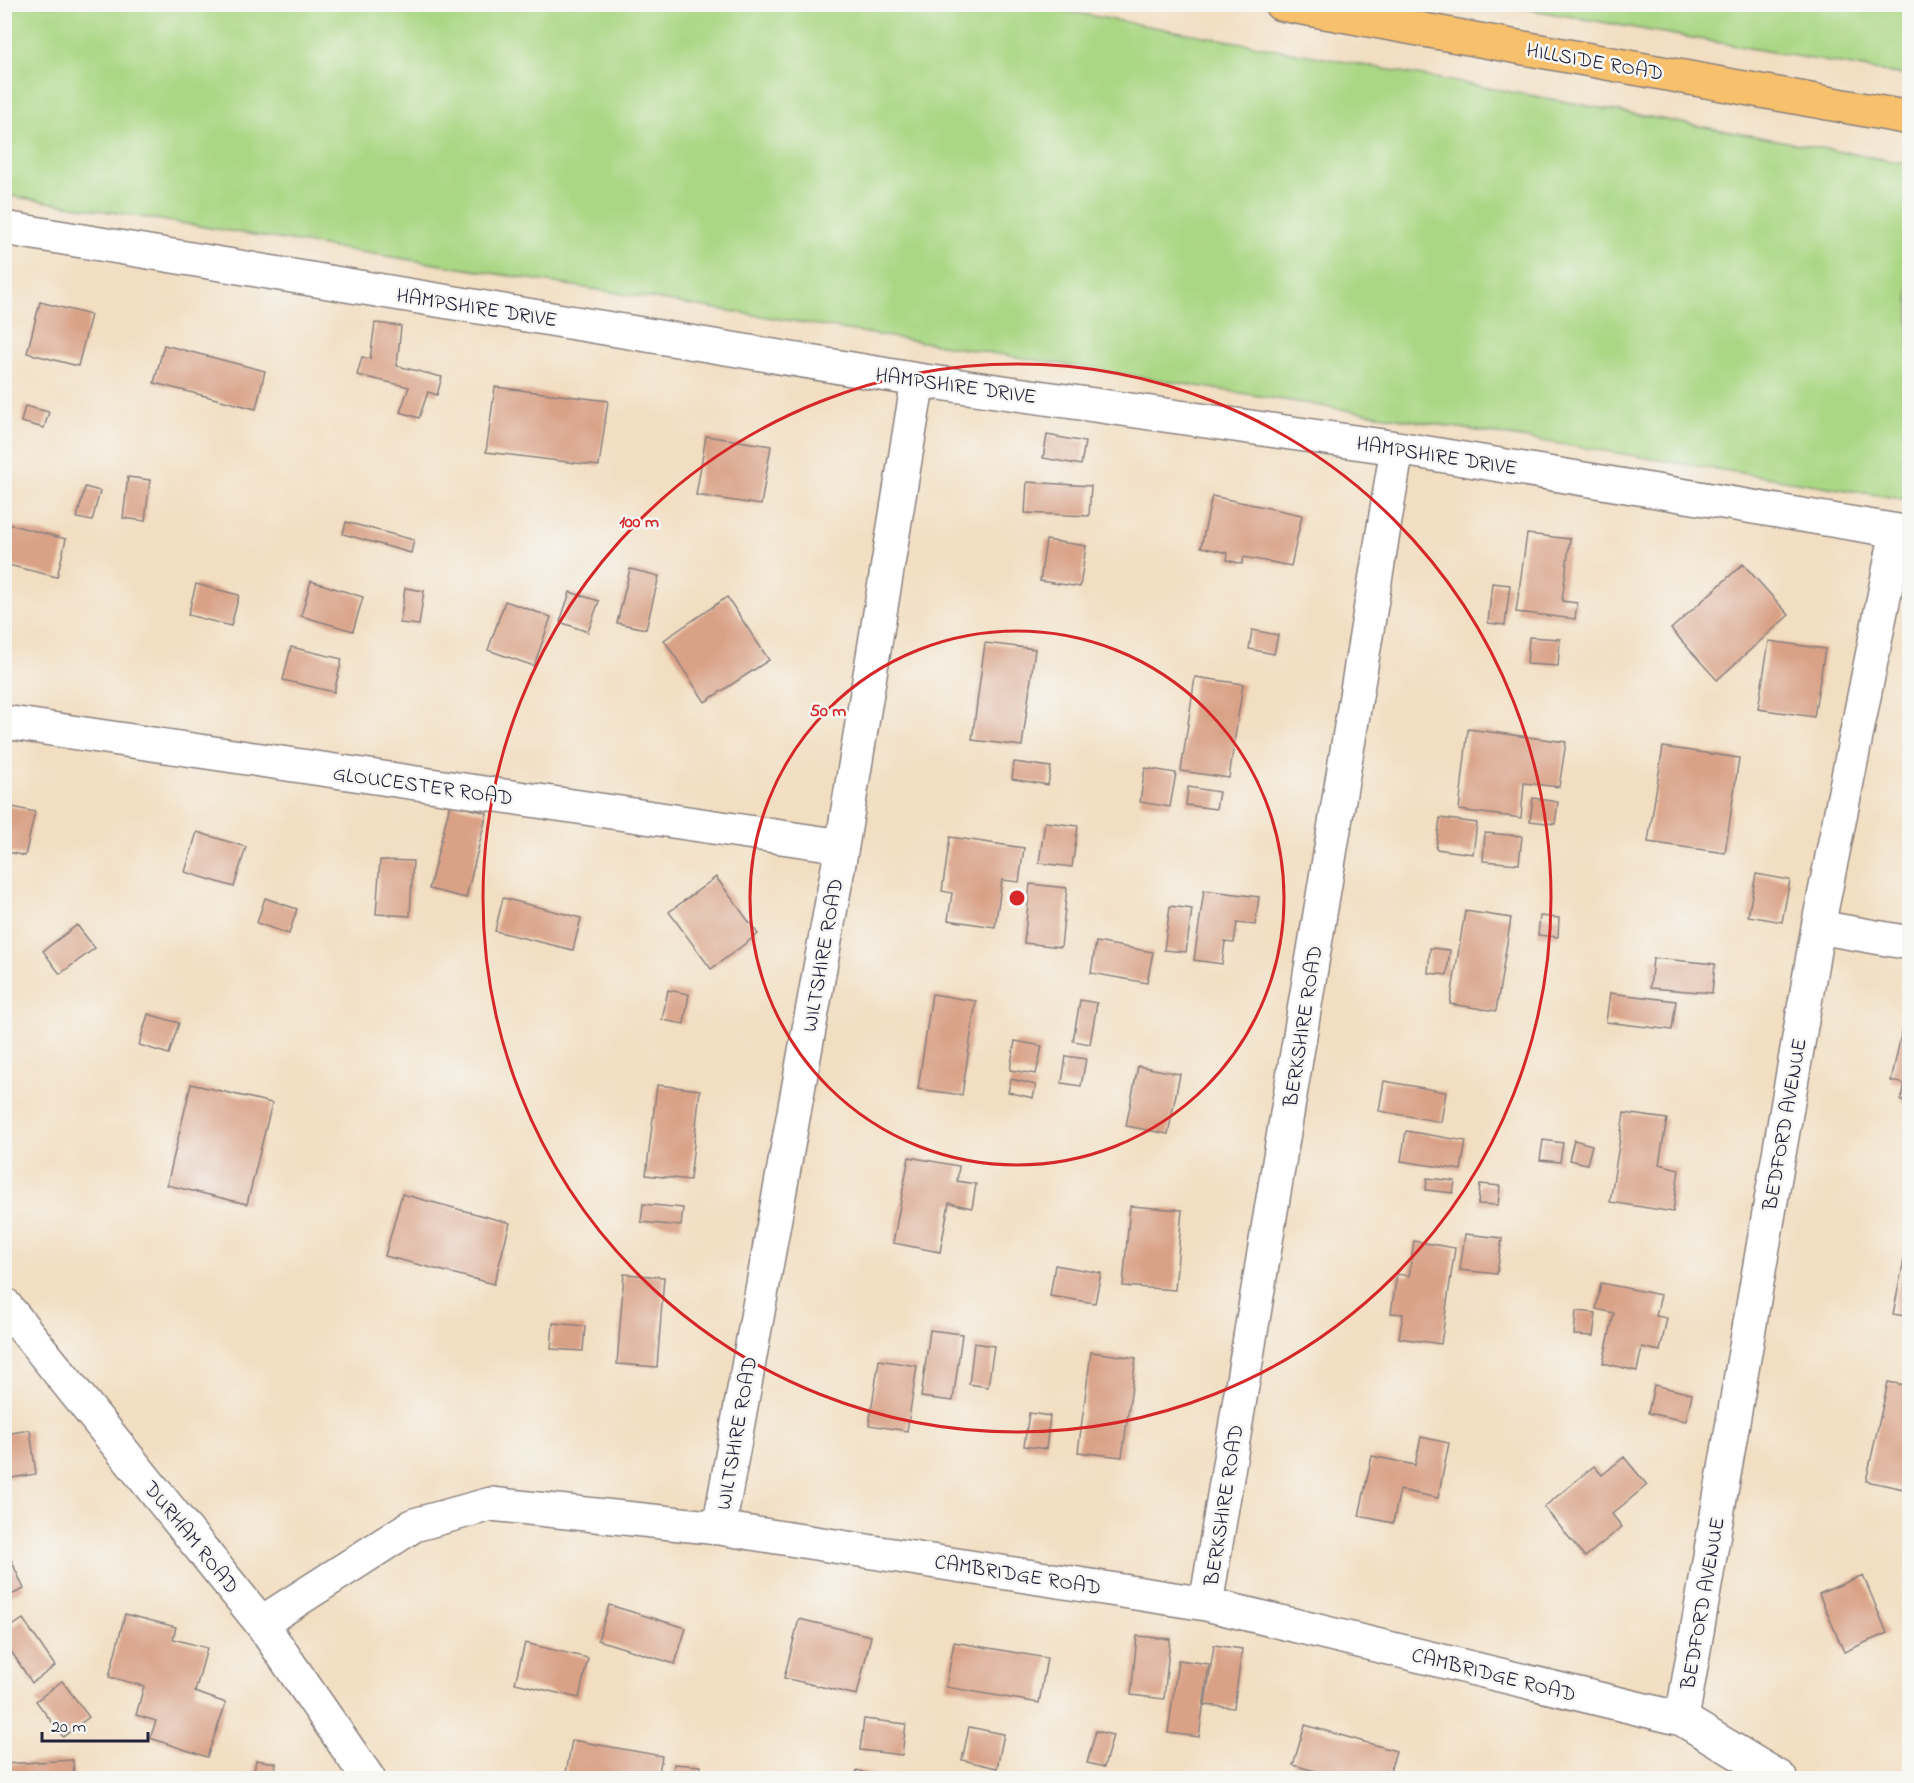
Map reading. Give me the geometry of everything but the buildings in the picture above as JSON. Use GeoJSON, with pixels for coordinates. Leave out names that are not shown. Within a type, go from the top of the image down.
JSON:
{"type":"FeatureCollection","features":[{"type":"Feature","properties":{"kind":"main road","name":"HILLSIDE ROAD"},"geometry":{"type":"LineString","coordinates":[[1281,4],[1910,118]]}},
{"type":"Feature","properties":{"kind":"street","name":"HAMPSHIRE DRIVE"},"geometry":{"type":"LineString","coordinates":[[4,228],[918,380],[1397,448],[1903,532]]}},
{"type":"Feature","properties":{"kind":"street","name":"WILTSHIRE ROAD"},"geometry":{"type":"LineString","coordinates":[[718,1528],[842,846],[918,380]]}},
{"type":"Feature","properties":{"kind":"street","name":"BERKSHIRE ROAD"},"geometry":{"type":"LineString","coordinates":[[1206,1604],[1397,448]]}},
{"type":"Feature","properties":{"kind":"street","name":"BEDFORD AVENUE"},"geometry":{"type":"LineString","coordinates":[[1682,1719],[1818,927],[1903,532]]}},
{"type":"Feature","properties":{"kind":"street","name":"GLOUCESTER ROAD"},"geometry":{"type":"LineString","coordinates":[[4,722],[842,846]]}},
{"type":"Feature","properties":{"kind":"street"},"geometry":{"type":"LineString","coordinates":[[1818,927],[1910,943]]}},
{"type":"Feature","properties":{"kind":"street","name":"DURHAM ROAD"},"geometry":{"type":"LineString","coordinates":[[4,1304],[261,1623],[368,1779]]}},
{"type":"Feature","properties":{"kind":"street","name":"CAMBRIDGE ROAD"},"geometry":{"type":"LineString","coordinates":[[261,1623],[414,1525],[491,1504],[718,1528],[1206,1604],[1682,1719],[1780,1779]]}},
{"type":"Feature","properties":{"kind":"green space"},"geometry":{"type":"Polygon","coordinates":[[[4,5],[1032,5],[1909,164],[1909,500],[5,195],[4,5]]]}},
{"type":"Feature","properties":{"kind":"green space"},"geometry":{"type":"Polygon","coordinates":[[[1504,5],[1909,5],[1909,76],[1504,5]]]}}]}
